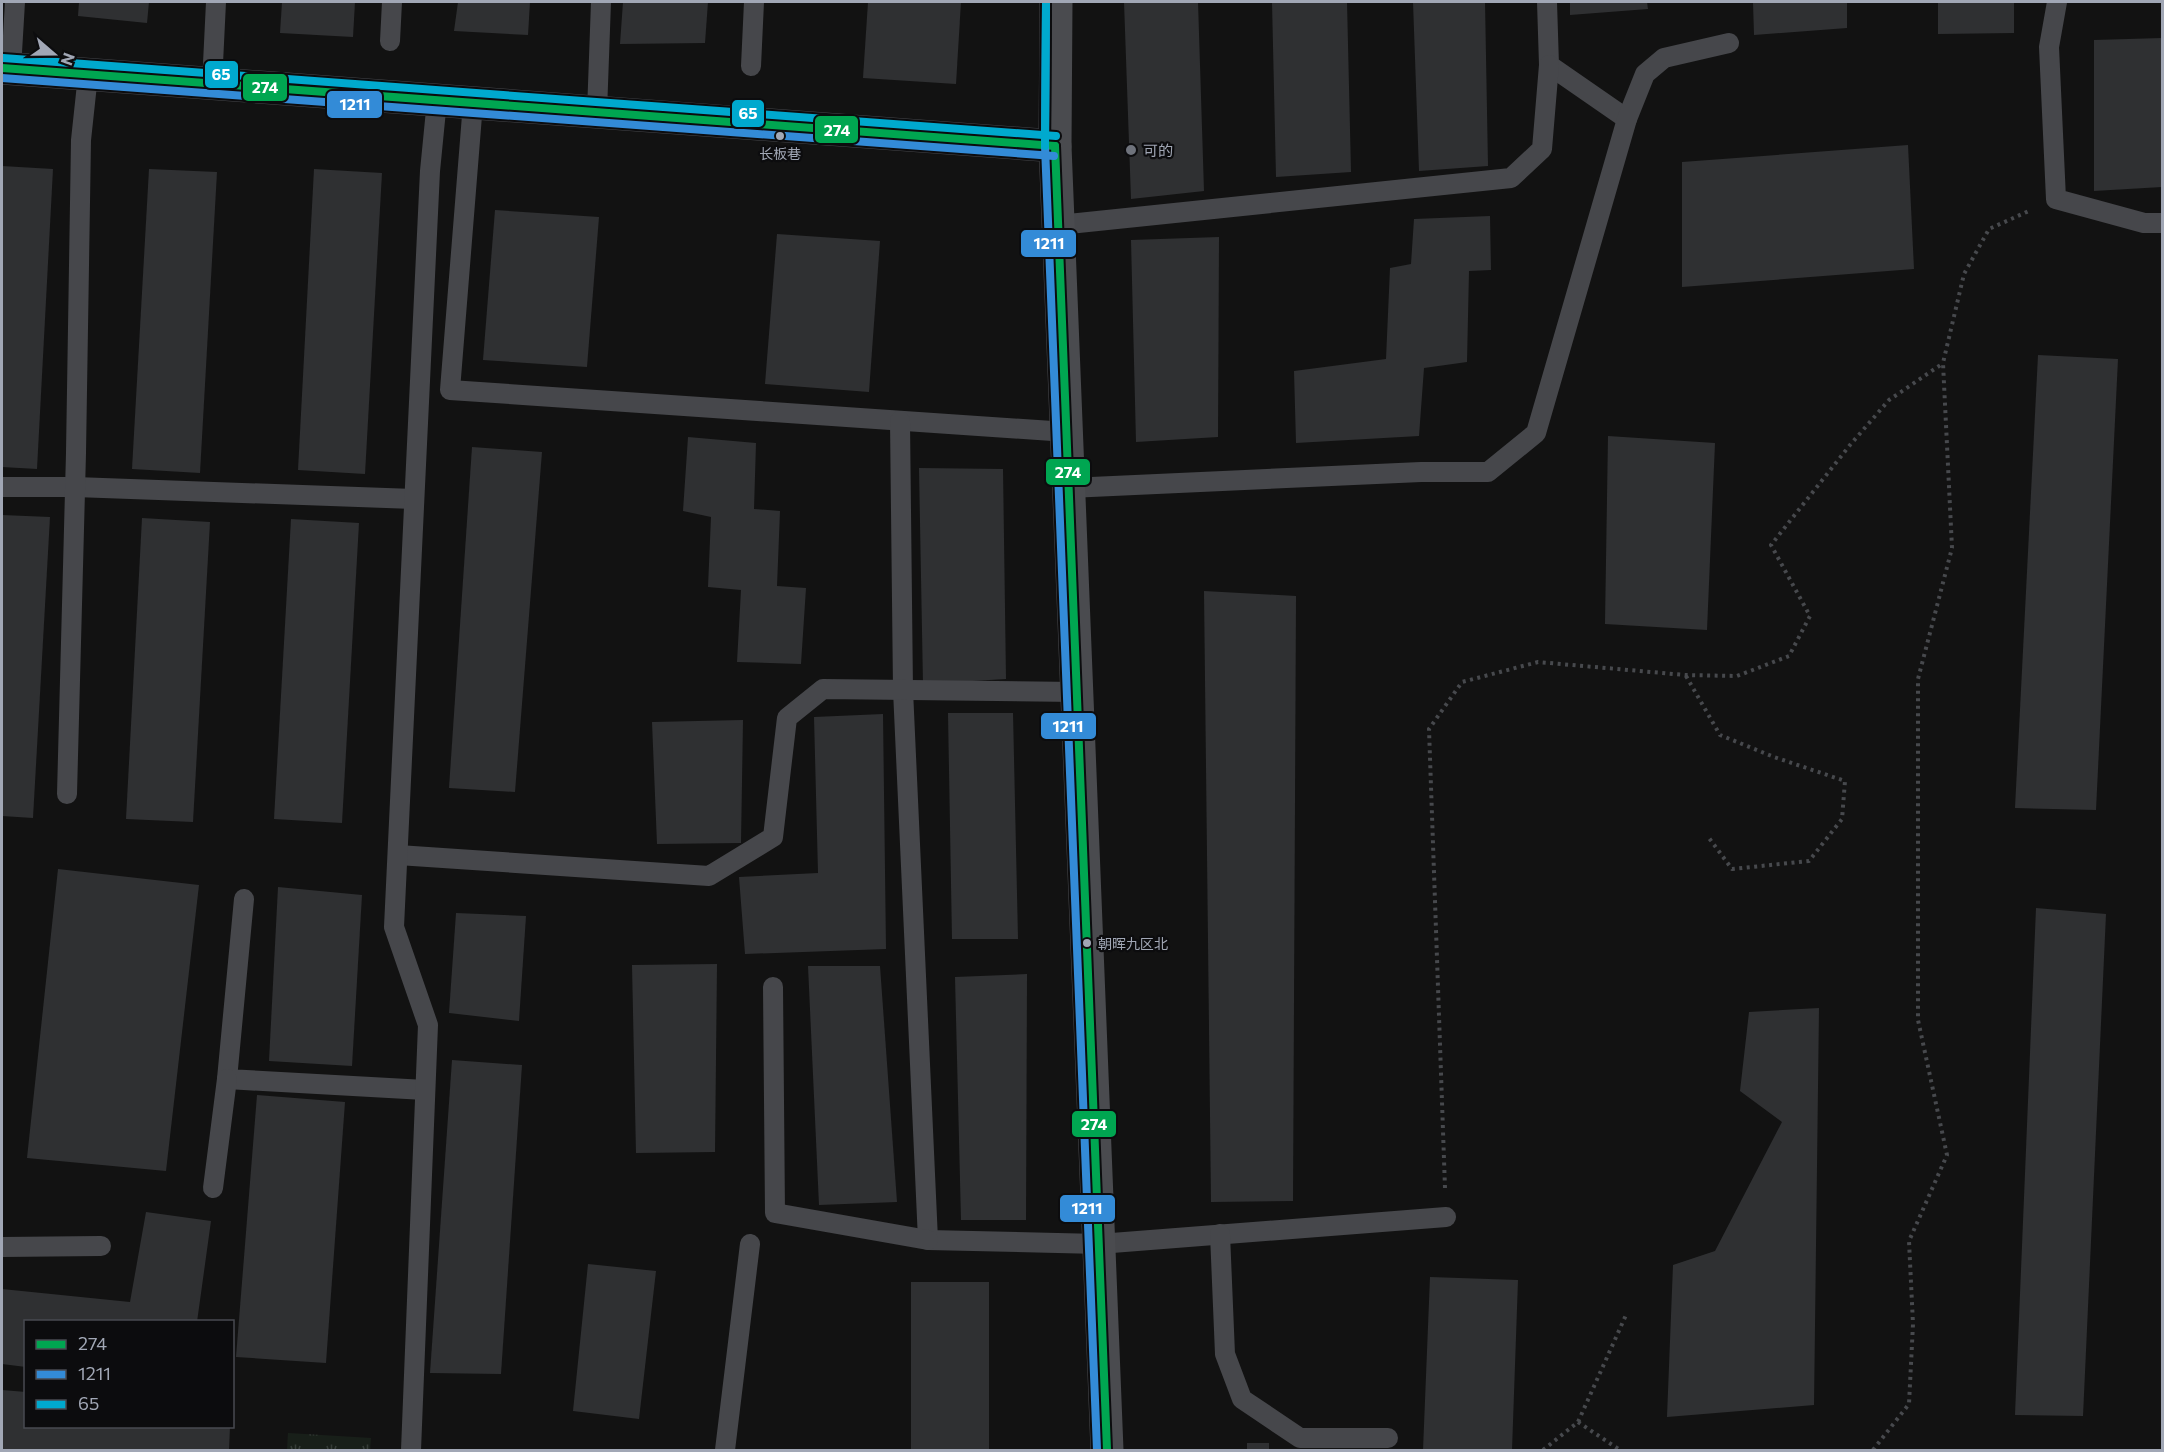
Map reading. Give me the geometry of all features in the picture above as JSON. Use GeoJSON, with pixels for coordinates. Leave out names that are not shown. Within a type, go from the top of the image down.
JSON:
{"type":"FeatureCollection","features":[{"type":"Feature","properties":{"kind":"street"},"geometry":{"type":"LineString","coordinates":[[1056,2],[1056,146],[1107,1450]]}},
{"type":"Feature","properties":{"kind":"street"},"geometry":{"type":"LineString","coordinates":[[6,69],[1056,146]]}},
{"type":"Feature","properties":{"kind":"lane"},"geometry":{"type":"LineString","coordinates":[[6,69],[15,2]]}},
{"type":"Feature","properties":{"kind":"lane"},"geometry":{"type":"LineString","coordinates":[[212,84],[216,2]]}},
{"type":"Feature","properties":{"kind":"lane"},"geometry":{"type":"LineString","coordinates":[[390,41],[392,2]]}},
{"type":"Feature","properties":{"kind":"lane"},"geometry":{"type":"LineString","coordinates":[[597,112],[601,2]]}},
{"type":"Feature","properties":{"kind":"lane"},"geometry":{"type":"LineString","coordinates":[[751,66],[754,2]]}},
{"type":"Feature","properties":{"kind":"lane"},"geometry":{"type":"LineString","coordinates":[[1059,225],[1511,178],[1542,149],[1549,65],[1547,2]]}},
{"type":"Feature","properties":{"kind":"lane"},"geometry":{"type":"LineString","coordinates":[[2057,2],[2049,47],[2056,199],[2144,223],[2163,223]]}},
{"type":"Feature","properties":{"kind":"lane"},"geometry":{"type":"LineString","coordinates":[[1069,488],[1421,472],[1488,472],[1536,433],[1628,119],[1645,74],[1664,58],[1729,43]]}},
{"type":"Feature","properties":{"kind":"lane"},"geometry":{"type":"LineString","coordinates":[[1549,65],[1628,119]]}},
{"type":"Feature","properties":{"kind":"lane"},"geometry":{"type":"LineString","coordinates":[[67,794],[81,140],[88,75]]}},
{"type":"Feature","properties":{"kind":"lane"},"geometry":{"type":"LineString","coordinates":[[411,1450],[428,1025],[394,927],[430,171],[436,100]]}},
{"type":"Feature","properties":{"kind":"lane"},"geometry":{"type":"LineString","coordinates":[[476,191],[478,104]]}},
{"type":"Feature","properties":{"kind":"lane"},"geometry":{"type":"LineString","coordinates":[[478,104],[450,390],[1067,432]]}},
{"type":"Feature","properties":{"kind":"lane"},"geometry":{"type":"LineString","coordinates":[[900,421],[903,690],[928,1240]]}},
{"type":"Feature","properties":{"kind":"lane"},"geometry":{"type":"LineString","coordinates":[[2,487],[75,487],[414,499]]}},
{"type":"Feature","properties":{"kind":"lane"},"geometry":{"type":"LineString","coordinates":[[398,855],[709,876],[772,837],[787,718],[823,689],[1077,692]]}},
{"type":"Feature","properties":{"kind":"lane"},"geometry":{"type":"LineString","coordinates":[[213,1188],[227,1079],[244,899]]}},
{"type":"Feature","properties":{"kind":"lane"},"geometry":{"type":"LineString","coordinates":[[773,987],[775,1213],[928,1240],[1099,1244],[1446,1217]]}},
{"type":"Feature","properties":{"kind":"lane"},"geometry":{"type":"LineString","coordinates":[[227,1079],[425,1090]]}},
{"type":"Feature","properties":{"kind":"lane"},"geometry":{"type":"LineString","coordinates":[[1220,1234],[1225,1354],[1242,1399],[1300,1438],[1388,1438]]}},
{"type":"Feature","properties":{"kind":"lane"},"geometry":{"type":"LineString","coordinates":[[725,1450],[750,1244]]}},
{"type":"Feature","properties":{"kind":"lane"},"geometry":{"type":"LineString","coordinates":[[2,1247],[101,1246]]}},
{"type":"Feature","properties":{"kind":"path"},"geometry":{"type":"LineString","coordinates":[[1873,1450],[1909,1404],[1913,1324],[1910,1241],[1947,1155],[1918,1020],[1918,679],[1952,548],[1943,363],[1964,274],[1989,229],[2056,199]]}},
{"type":"Feature","properties":{"kind":"path"},"geometry":{"type":"LineString","coordinates":[[1446,1217],[1428,729],[1462,682],[1538,663],[1685,675],[1737,676],[1789,656],[1810,616],[1771,545],[1850,445],[1889,400],[1943,363]]}},
{"type":"Feature","properties":{"kind":"path"},"geometry":{"type":"LineString","coordinates":[[1685,675],[1720,735],[1774,757],[1845,780],[1842,819],[1809,861],[1732,868],[1709,838]]}},
{"type":"Feature","properties":{"kind":"path"},"geometry":{"type":"LineString","coordinates":[[1543,1450],[1578,1422],[1626,1315]]}},
{"type":"Feature","properties":{"kind":"path"},"geometry":{"type":"LineString","coordinates":[[1578,1422],[1620,1450]]}},
{"type":"Feature","properties":{"kind":"green space"},"geometry":{"type":"Polygon","coordinates":[[[288,1433],[371,1438],[370,1450],[287,1450],[288,1433]]]}},
{"type":"Feature","properties":{"kind":"building"},"geometry":{"type":"Polygon","coordinates":[[[79,2],[149,2],[147,23],[78,16],[79,2]]]}},
{"type":"Feature","properties":{"kind":"building"},"geometry":{"type":"Polygon","coordinates":[[[282,2],[355,2],[353,37],[280,33],[282,2]]]}},
{"type":"Feature","properties":{"kind":"building"},"geometry":{"type":"Polygon","coordinates":[[[458,2],[530,2],[528,35],[454,31],[458,2]]]}},
{"type":"Feature","properties":{"kind":"building"},"geometry":{"type":"Polygon","coordinates":[[[623,2],[708,2],[705,43],[620,44],[623,2]]]}},
{"type":"Feature","properties":{"kind":"building"},"geometry":{"type":"Polygon","coordinates":[[[868,2],[961,2],[956,84],[863,78],[868,2]]]}},
{"type":"Feature","properties":{"kind":"building"},"geometry":{"type":"Polygon","coordinates":[[[1124,2],[1198,2],[1204,191],[1131,199],[1124,2]]]}},
{"type":"Feature","properties":{"kind":"building"},"geometry":{"type":"Polygon","coordinates":[[[1272,2],[1347,2],[1351,172],[1276,177],[1272,2]]]}},
{"type":"Feature","properties":{"kind":"building"},"geometry":{"type":"Polygon","coordinates":[[[1413,2],[1485,2],[1488,166],[1419,171],[1413,2]]]}},
{"type":"Feature","properties":{"kind":"building"},"geometry":{"type":"Polygon","coordinates":[[[1570,2],[1647,2],[1648,9],[1570,15],[1570,2]]]}},
{"type":"Feature","properties":{"kind":"building"},"geometry":{"type":"Polygon","coordinates":[[[1753,2],[1847,2],[1847,28],[1754,35],[1753,2]]]}},
{"type":"Feature","properties":{"kind":"building"},"geometry":{"type":"Polygon","coordinates":[[[1938,2],[2014,2],[2014,33],[1938,34],[1938,2]]]}},
{"type":"Feature","properties":{"kind":"building"},"geometry":{"type":"Polygon","coordinates":[[[2162,38],[2162,187],[2094,191],[2094,40],[2162,38]]]}},
{"type":"Feature","properties":{"kind":"building"},"geometry":{"type":"Polygon","coordinates":[[[1908,145],[1914,269],[1682,287],[1682,162],[1908,145]]]}},
{"type":"Feature","properties":{"kind":"building"},"geometry":{"type":"Polygon","coordinates":[[[2,166],[53,169],[37,469],[2,467],[2,166]]]}},
{"type":"Feature","properties":{"kind":"building"},"geometry":{"type":"Polygon","coordinates":[[[149,169],[217,172],[200,473],[132,469],[149,169]]]}},
{"type":"Feature","properties":{"kind":"building"},"geometry":{"type":"Polygon","coordinates":[[[314,169],[382,173],[365,474],[298,470],[314,169]]]}},
{"type":"Feature","properties":{"kind":"building"},"geometry":{"type":"Polygon","coordinates":[[[495,210],[599,217],[587,367],[483,360],[495,210]]]}},
{"type":"Feature","properties":{"kind":"building"},"geometry":{"type":"Polygon","coordinates":[[[1490,216],[1491,270],[1469,271],[1467,362],[1424,368],[1419,436],[1296,443],[1294,371],[1386,359],[1390,268],[1411,264],[1414,219],[1490,216]]]}},
{"type":"Feature","properties":{"kind":"building"},"geometry":{"type":"Polygon","coordinates":[[[777,234],[880,241],[869,392],[765,384],[777,234]]]}},
{"type":"Feature","properties":{"kind":"building"},"geometry":{"type":"Polygon","coordinates":[[[1219,237],[1218,437],[1136,442],[1131,240],[1219,237]]]}},
{"type":"Feature","properties":{"kind":"building"},"geometry":{"type":"Polygon","coordinates":[[[2038,355],[2118,359],[2096,810],[2015,808],[2038,355]]]}},
{"type":"Feature","properties":{"kind":"building"},"geometry":{"type":"Polygon","coordinates":[[[1608,436],[1715,443],[1707,630],[1605,624],[1608,436]]]}},
{"type":"Feature","properties":{"kind":"building"},"geometry":{"type":"Polygon","coordinates":[[[688,437],[756,443],[754,509],[780,511],[777,586],[806,588],[801,664],[737,662],[741,590],[708,587],[711,517],[683,511],[688,437]]]}},
{"type":"Feature","properties":{"kind":"building"},"geometry":{"type":"Polygon","coordinates":[[[472,447],[542,452],[515,792],[449,788],[472,447]]]}},
{"type":"Feature","properties":{"kind":"building"},"geometry":{"type":"Polygon","coordinates":[[[919,468],[1003,469],[1006,679],[923,684],[919,468]]]}},
{"type":"Feature","properties":{"kind":"building"},"geometry":{"type":"Polygon","coordinates":[[[2,515],[50,517],[33,818],[2,816],[2,515]]]}},
{"type":"Feature","properties":{"kind":"building"},"geometry":{"type":"Polygon","coordinates":[[[142,518],[210,522],[193,822],[126,819],[142,518]]]}},
{"type":"Feature","properties":{"kind":"building"},"geometry":{"type":"Polygon","coordinates":[[[291,519],[359,523],[342,823],[274,819],[291,519]]]}},
{"type":"Feature","properties":{"kind":"building"},"geometry":{"type":"Polygon","coordinates":[[[1204,591],[1296,596],[1293,1201],[1211,1202],[1204,591]]]}},
{"type":"Feature","properties":{"kind":"building"},"geometry":{"type":"Polygon","coordinates":[[[948,713],[1013,713],[1018,939],[952,939],[948,713]]]}},
{"type":"Feature","properties":{"kind":"building"},"geometry":{"type":"Polygon","coordinates":[[[883,714],[886,949],[745,954],[739,877],[818,873],[814,717],[883,714]]]}},
{"type":"Feature","properties":{"kind":"building"},"geometry":{"type":"Polygon","coordinates":[[[743,720],[741,843],[657,844],[652,722],[743,720]]]}},
{"type":"Feature","properties":{"kind":"building"},"geometry":{"type":"Polygon","coordinates":[[[58,869],[199,885],[166,1171],[27,1158],[58,869]]]}},
{"type":"Feature","properties":{"kind":"building"},"geometry":{"type":"Polygon","coordinates":[[[278,887],[362,895],[352,1066],[269,1061],[278,887]]]}},
{"type":"Feature","properties":{"kind":"building"},"geometry":{"type":"Polygon","coordinates":[[[2036,908],[2106,914],[2083,1416],[2015,1415],[2036,908]]]}},
{"type":"Feature","properties":{"kind":"building"},"geometry":{"type":"Polygon","coordinates":[[[456,913],[526,916],[519,1021],[449,1013],[456,913]]]}},
{"type":"Feature","properties":{"kind":"building"},"geometry":{"type":"Polygon","coordinates":[[[717,964],[715,1152],[636,1153],[632,965],[717,964]]]}},
{"type":"Feature","properties":{"kind":"building"},"geometry":{"type":"Polygon","coordinates":[[[808,966],[880,966],[897,1202],[819,1205],[808,966]]]}},
{"type":"Feature","properties":{"kind":"building"},"geometry":{"type":"Polygon","coordinates":[[[1027,974],[1026,1220],[961,1220],[955,977],[1027,974]]]}},
{"type":"Feature","properties":{"kind":"building"},"geometry":{"type":"Polygon","coordinates":[[[1819,1008],[1814,1405],[1667,1417],[1673,1265],[1715,1251],[1782,1122],[1740,1091],[1749,1012],[1819,1008]]]}},
{"type":"Feature","properties":{"kind":"building"},"geometry":{"type":"Polygon","coordinates":[[[452,1060],[522,1065],[501,1374],[430,1373],[452,1060]]]}},
{"type":"Feature","properties":{"kind":"building"},"geometry":{"type":"Polygon","coordinates":[[[257,1095],[345,1102],[326,1363],[236,1357],[257,1095]]]}},
{"type":"Feature","properties":{"kind":"building"},"geometry":{"type":"Polygon","coordinates":[[[146,1212],[211,1221],[197,1320],[24,1320],[24,1367],[2,1364],[2,1289],[130,1302],[146,1212]]]}},
{"type":"Feature","properties":{"kind":"building"},"geometry":{"type":"Polygon","coordinates":[[[588,1264],[656,1271],[639,1419],[573,1411],[588,1264]]]}},
{"type":"Feature","properties":{"kind":"building"},"geometry":{"type":"Polygon","coordinates":[[[1430,1277],[1518,1280],[1512,1450],[1423,1450],[1430,1277]]]}},
{"type":"Feature","properties":{"kind":"building"},"geometry":{"type":"Polygon","coordinates":[[[911,1282],[989,1282],[989,1450],[911,1450],[911,1282]]]}},
{"type":"Feature","properties":{"kind":"building"},"geometry":{"type":"Polygon","coordinates":[[[2,1390],[24,1392],[24,1428],[230,1428],[229,1450],[2,1450],[2,1390]]]}},
{"type":"Feature","properties":{"kind":"building"},"geometry":{"type":"Polygon","coordinates":[[[1247,1443],[1269,1443],[1269,1450],[1247,1450],[1247,1443]]]}},
{"type":"Feature","properties":{"kind":"transit line","name":"1211"},"geometry":{"type":"LineString","coordinates":[[1046,2],[1045,146],[1097,1450]]}},
{"type":"Feature","properties":{"kind":"transit line","name":"65"},"geometry":{"type":"LineString","coordinates":[[1045,146],[1046,2]]}},
{"type":"Feature","properties":{"kind":"transit line","name":"65"},"geometry":{"type":"LineString","coordinates":[[3,58],[1056,136]]}},
{"type":"Feature","properties":{"kind":"transit line","name":"274"},"geometry":{"type":"LineString","coordinates":[[2,68],[1055,146]]}},
{"type":"Feature","properties":{"kind":"transit line","name":"1211"},"geometry":{"type":"LineString","coordinates":[[2,78],[1054,156]]}},
{"type":"Feature","properties":{"kind":"transit line","name":"274"},"geometry":{"type":"LineString","coordinates":[[1055,146],[1107,1450]]}},
{"type":"Feature","properties":{"kind":"place","name":"长板巷"},"geometry":{"type":"Point","coordinates":[780,136]}},
{"type":"Feature","properties":{"kind":"place","name":"可的"},"geometry":{"type":"Point","coordinates":[1131,150]}},
{"type":"Feature","properties":{"kind":"place","name":"朝晖九区北"},"geometry":{"type":"Point","coordinates":[1087,943]}}]}
